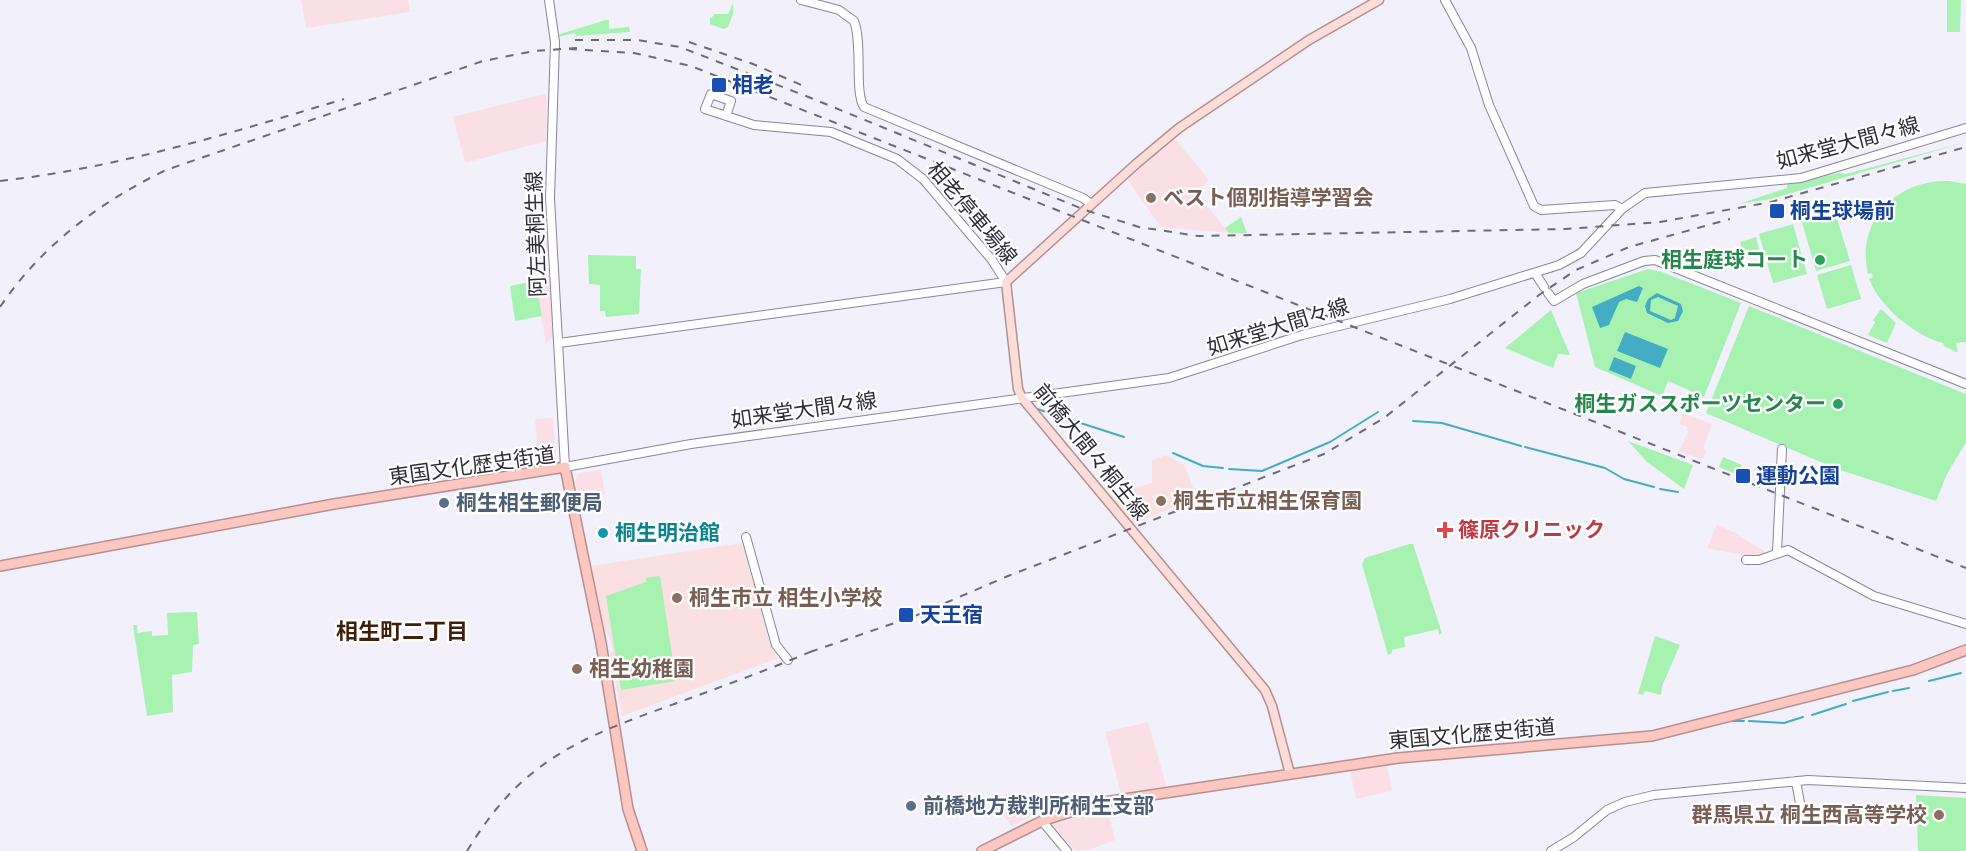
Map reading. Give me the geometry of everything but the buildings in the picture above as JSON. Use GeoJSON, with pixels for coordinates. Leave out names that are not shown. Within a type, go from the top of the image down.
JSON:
{"type":"FeatureCollection","features":[{"type":"Feature","properties":{"kind":"highway","name":"東国文化歴史街道"},"geometry":{"type":"LineString","coordinates":[[0,566],[344,502],[566,467],[601,643],[628,809],[642,851]]}},
{"type":"Feature","properties":{"kind":"highway","name":"東国文化歴史街道"},"geometry":{"type":"LineString","coordinates":[[982,851],[1042,821],[1098,803],[1410,756],[1652,736],[1913,670],[1966,650]]}},
{"type":"Feature","properties":{"kind":"main road"},"geometry":{"type":"LineString","coordinates":[[1006,282],[1091,204],[1187,122],[1309,40],[1379,0]]}},
{"type":"Feature","properties":{"kind":"main road","name":"前橋大間々桐生線"},"geometry":{"type":"LineString","coordinates":[[1006,282],[1018,389],[1022,398],[1265,690],[1272,706],[1290,774]]}},
{"type":"Feature","properties":{"kind":"street","name":"阿左美桐生線"},"geometry":{"type":"LineString","coordinates":[[549,0],[555,42],[550,198],[566,467]]}},
{"type":"Feature","properties":{"kind":"street"},"geometry":{"type":"LineString","coordinates":[[801,0],[832,8],[854,21],[859,39],[860,97],[864,107],[1083,198],[1091,204]]}},
{"type":"Feature","properties":{"kind":"street"},"geometry":{"type":"LineString","coordinates":[[1445,0],[1471,48],[1490,105],[1534,206],[1545,210],[1615,205],[1622,209]]}},
{"type":"Feature","properties":{"kind":"street","name":"相老停車場線"},"geometry":{"type":"LineString","coordinates":[[726,116],[731,101],[713,93],[705,109],[726,116],[762,126],[831,132],[897,159],[922,179],[992,260],[1006,282]]}},
{"type":"Feature","properties":{"kind":"street","name":"如来堂大間々線"},"geometry":{"type":"LineString","coordinates":[[566,467],[700,443],[1169,378],[1302,335],[1450,299],[1566,262],[1581,253],[1633,199],[1653,191],[1772,182],[1812,176],[1966,128]]}},
{"type":"Feature","properties":{"kind":"street"},"geometry":{"type":"LineString","coordinates":[[1535,273],[1554,301],[1582,284],[1644,261],[1655,260],[1966,384]]}},
{"type":"Feature","properties":{"kind":"street"},"geometry":{"type":"LineString","coordinates":[[559,343],[1006,282]]}},
{"type":"Feature","properties":{"kind":"street"},"geometry":{"type":"LineString","coordinates":[[1777,552],[1782,449]]}},
{"type":"Feature","properties":{"kind":"street"},"geometry":{"type":"LineString","coordinates":[[746,537],[776,645],[788,660]]}},
{"type":"Feature","properties":{"kind":"street"},"geometry":{"type":"LineString","coordinates":[[1746,560],[1759,560],[1777,552],[1790,551],[1892,603],[1966,624]]}},
{"type":"Feature","properties":{"kind":"street"},"geometry":{"type":"LineString","coordinates":[[1551,851],[1574,837],[1601,813],[1636,798],[1796,781],[1966,788]]}},
{"type":"Feature","properties":{"kind":"street"},"geometry":{"type":"LineString","coordinates":[[1796,781],[1803,819]]}},
{"type":"Feature","properties":{"kind":"street"},"geometry":{"type":"LineString","coordinates":[[1042,821],[1068,851]]}},
{"type":"Feature","properties":{"kind":"shaded area"},"geometry":{"type":"Polygon","coordinates":[[[301,0],[408,0],[410,12],[306,28],[301,0]]]}},
{"type":"Feature","properties":{"kind":"shaded area"},"geometry":{"type":"Polygon","coordinates":[[[544,94],[547,96],[546,141],[465,163],[453,117],[544,94]]]}},
{"type":"Feature","properties":{"kind":"shaded area"},"geometry":{"type":"Polygon","coordinates":[[[1175,139],[1209,180],[1196,192],[1229,233],[1161,227],[1127,179],[1175,139]]]}},
{"type":"Feature","properties":{"kind":"shaded area"},"geometry":{"type":"Polygon","coordinates":[[[547,232],[549,255],[529,258],[524,236],[547,232]]]}},
{"type":"Feature","properties":{"kind":"shaded area"},"geometry":{"type":"Polygon","coordinates":[[[550,276],[553,337],[546,343],[534,277],[550,276]]]}},
{"type":"Feature","properties":{"kind":"shaded area"},"geometry":{"type":"Polygon","coordinates":[[[1683,413],[1712,424],[1703,449],[1707,451],[1702,460],[1679,451],[1688,432],[1687,427],[1679,424],[1683,413]]]}},
{"type":"Feature","properties":{"kind":"shaded area"},"geometry":{"type":"Polygon","coordinates":[[[553,418],[556,454],[550,462],[539,464],[535,419],[553,418]]]}},
{"type":"Feature","properties":{"kind":"shaded area"},"geometry":{"type":"Polygon","coordinates":[[[1165,455],[1184,464],[1197,498],[1130,525],[1107,496],[1152,483],[1152,461],[1165,455]]]}},
{"type":"Feature","properties":{"kind":"shaded area"},"geometry":{"type":"Polygon","coordinates":[[[601,470],[605,495],[589,498],[590,506],[580,508],[575,480],[580,473],[601,470]]]}},
{"type":"Feature","properties":{"kind":"shaded area"},"geometry":{"type":"Polygon","coordinates":[[[1717,524],[1767,553],[1752,557],[1707,548],[1717,524]]]}},
{"type":"Feature","properties":{"kind":"shaded area","name":"桐生市立 相生小学校"},"geometry":{"type":"Polygon","coordinates":[[[742,543],[772,650],[779,658],[622,716],[610,653],[613,651],[609,635],[604,630],[590,566],[742,543]]]}},
{"type":"Feature","properties":{"kind":"shaded area"},"geometry":{"type":"Polygon","coordinates":[[[1148,722],[1167,788],[1121,794],[1105,732],[1148,722]]]}},
{"type":"Feature","properties":{"kind":"shaded area"},"geometry":{"type":"Polygon","coordinates":[[[1387,764],[1392,791],[1356,799],[1350,771],[1387,764]]]}},
{"type":"Feature","properties":{"kind":"shaded area"},"geometry":{"type":"Polygon","coordinates":[[[1006,794],[1032,816],[1012,826],[995,806],[1006,794]]]}},
{"type":"Feature","properties":{"kind":"shaded area"},"geometry":{"type":"Polygon","coordinates":[[[1107,807],[1115,840],[1091,849],[1076,851],[1052,825],[1107,807]]]}},
{"type":"Feature","properties":{"kind":"green space"},"geometry":{"type":"Polygon","coordinates":[[[1947,0],[1961,0],[1960,32],[1947,32],[1947,0]]]}},
{"type":"Feature","properties":{"kind":"green space"},"geometry":{"type":"Polygon","coordinates":[[[733,3],[733,14],[728,27],[724,29],[710,24],[710,19],[715,14],[728,14],[733,3]]]}},
{"type":"Feature","properties":{"kind":"green space"},"geometry":{"type":"Polygon","coordinates":[[[609,20],[609,29],[629,27],[630,32],[576,36],[575,33],[558,37],[560,34],[609,20]]]}},
{"type":"Feature","properties":{"kind":"green space"},"geometry":{"type":"Polygon","coordinates":[[[1966,142],[1771,199],[1739,204],[1787,188],[1787,184],[1839,173],[1846,174],[1966,142]]]}},
{"type":"Feature","properties":{"kind":"green space"},"geometry":{"type":"Polygon","coordinates":[[[1949,181],[1966,184],[1966,342],[1956,343],[1958,352],[1921,334],[1890,310],[1874,290],[1869,279],[1873,277],[1871,273],[1868,274],[1866,255],[1868,237],[1874,221],[1884,207],[1913,187],[1930,182],[1949,181]]]}},
{"type":"Feature","properties":{"kind":"green space"},"geometry":{"type":"Polygon","coordinates":[[[1835,212],[1850,261],[1816,271],[1802,222],[1835,212]]]}},
{"type":"Feature","properties":{"kind":"green space"},"geometry":{"type":"Polygon","coordinates":[[[1241,217],[1247,233],[1229,233],[1225,228],[1241,217]]]}},
{"type":"Feature","properties":{"kind":"green space"},"geometry":{"type":"Polygon","coordinates":[[[1793,224],[1807,274],[1773,283],[1759,234],[1793,224]]]}},
{"type":"Feature","properties":{"kind":"green space"},"geometry":{"type":"Polygon","coordinates":[[[1756,237],[1760,252],[1744,257],[1740,242],[1756,237]]]}},
{"type":"Feature","properties":{"kind":"green space"},"geometry":{"type":"Polygon","coordinates":[[[588,255],[636,256],[636,269],[641,269],[639,314],[606,317],[605,311],[600,311],[600,285],[589,284],[588,255]]]}},
{"type":"Feature","properties":{"kind":"green space"},"geometry":{"type":"Polygon","coordinates":[[[1851,265],[1861,299],[1827,309],[1817,275],[1851,265]]]}},
{"type":"Feature","properties":{"kind":"green space"},"geometry":{"type":"Polygon","coordinates":[[[1648,269],[1662,272],[1741,303],[1704,397],[1668,381],[1662,396],[1595,367],[1576,293],[1648,269]]]}},
{"type":"Feature","properties":{"kind":"green space"},"geometry":{"type":"Polygon","coordinates":[[[535,281],[542,316],[515,321],[510,286],[535,281]]]}},
{"type":"Feature","properties":{"kind":"green space","name":"桐生ガススポーツセンター"},"geometry":{"type":"Polygon","coordinates":[[[1749,306],[1966,394],[1966,442],[1947,474],[1936,501],[1837,469],[1706,413],[1749,306]]]}},
{"type":"Feature","properties":{"kind":"green space"},"geometry":{"type":"Polygon","coordinates":[[[1881,309],[1896,323],[1887,343],[1868,335],[1875,322],[1873,320],[1881,309]]]}},
{"type":"Feature","properties":{"kind":"green space"},"geometry":{"type":"Polygon","coordinates":[[[1551,310],[1570,355],[1558,354],[1553,368],[1505,348],[1551,310]]]}},
{"type":"Feature","properties":{"kind":"green space"},"geometry":{"type":"Polygon","coordinates":[[[1628,441],[1693,465],[1684,489],[1647,462],[1628,441]]]}},
{"type":"Feature","properties":{"kind":"green space"},"geometry":{"type":"Polygon","coordinates":[[[1723,457],[1742,465],[1738,475],[1719,467],[1723,457]]]}},
{"type":"Feature","properties":{"kind":"green space"},"geometry":{"type":"Polygon","coordinates":[[[1413,544],[1442,633],[1439,635],[1438,629],[1404,637],[1405,647],[1392,650],[1392,653],[1388,655],[1362,564],[1365,558],[1413,544]]]}},
{"type":"Feature","properties":{"kind":"green space"},"geometry":{"type":"Polygon","coordinates":[[[660,576],[676,681],[621,690],[606,596],[646,582],[646,578],[660,576]]]}},
{"type":"Feature","properties":{"kind":"green space"},"geometry":{"type":"Polygon","coordinates":[[[197,612],[199,644],[193,645],[192,672],[172,675],[173,712],[147,716],[133,625],[137,625],[137,633],[152,631],[152,636],[168,635],[167,613],[197,612]]]}},
{"type":"Feature","properties":{"kind":"green space"},"geometry":{"type":"Polygon","coordinates":[[[1655,636],[1680,645],[1662,686],[1661,695],[1645,691],[1643,695],[1638,694],[1655,636]]]}},
{"type":"Feature","properties":{"kind":"green space","name":"群馬県立 桐生西高等学校"},"geometry":{"type":"Polygon","coordinates":[[[1916,795],[1966,798],[1966,851],[1918,851],[1916,795]]]}},
{"type":"Feature","properties":{"kind":"water"},"geometry":{"type":"Polygon","coordinates":[[[1639,286],[1643,288],[1637,302],[1626,299],[1619,302],[1609,325],[1600,328],[1592,307],[1639,286]]]}},
{"type":"Feature","properties":{"kind":"water"},"geometry":{"type":"Polygon","coordinates":[[[1657,293],[1681,304],[1683,311],[1678,321],[1668,323],[1647,313],[1645,306],[1648,299],[1657,293]],[[1658,297],[1651,300],[1650,311],[1671,320],[1675,318],[1678,306],[1658,297]]]}},
{"type":"Feature","properties":{"kind":"water"},"geometry":{"type":"Polygon","coordinates":[[[1625,332],[1668,349],[1660,368],[1617,351],[1625,332]]]}},
{"type":"Feature","properties":{"kind":"water"},"geometry":{"type":"Polygon","coordinates":[[[1614,357],[1636,366],[1631,379],[1609,370],[1614,357]]]}},
{"type":"Feature","properties":{"kind":"waterway"},"geometry":{"type":"LineString","coordinates":[[1034,408],[1124,437]]}},
{"type":"Feature","properties":{"kind":"waterway"},"geometry":{"type":"LineString","coordinates":[[1229,469],[1262,471],[1330,442],[1378,412]]}},
{"type":"Feature","properties":{"kind":"waterway"},"geometry":{"type":"LineString","coordinates":[[1413,421],[1442,423],[1521,446]]}},
{"type":"Feature","properties":{"kind":"waterway"},"geometry":{"type":"LineString","coordinates":[[1525,447],[1605,468],[1624,479],[1654,487]]}},
{"type":"Feature","properties":{"kind":"waterway"},"geometry":{"type":"LineString","coordinates":[[1173,453],[1203,466],[1223,468]]}},
{"type":"Feature","properties":{"kind":"waterway"},"geometry":{"type":"LineString","coordinates":[[1660,489],[1678,492]]}},
{"type":"Feature","properties":{"kind":"waterway"},"geometry":{"type":"LineString","coordinates":[[1929,681],[1961,673]]}},
{"type":"Feature","properties":{"kind":"waterway"},"geometry":{"type":"LineString","coordinates":[[1893,691],[1909,688]]}},
{"type":"Feature","properties":{"kind":"waterway"},"geometry":{"type":"LineString","coordinates":[[1853,701],[1888,692]]}},
{"type":"Feature","properties":{"kind":"waterway"},"geometry":{"type":"LineString","coordinates":[[1812,715],[1846,704]]}},
{"type":"Feature","properties":{"kind":"waterway"},"geometry":{"type":"LineString","coordinates":[[1749,721],[1784,723],[1803,717]]}},
{"type":"Feature","properties":{"kind":"waterway"},"geometry":{"type":"LineString","coordinates":[[1731,721],[1744,721]]}},
{"type":"Feature","properties":{"kind":"railway"},"geometry":{"type":"LineString","coordinates":[[575,40],[637,40],[680,47],[1085,210],[1139,227],[1198,236],[1566,229],[1660,222],[1771,202],[1966,147]]}},
{"type":"Feature","properties":{"kind":"railway"},"geometry":{"type":"LineString","coordinates":[[689,42],[753,64],[806,87]]}},
{"type":"Feature","properties":{"kind":"railway"},"geometry":{"type":"LineString","coordinates":[[0,307],[34,264],[74,227],[118,196],[166,170],[483,61],[534,51],[577,48]]}},
{"type":"Feature","properties":{"kind":"railway"},"geometry":{"type":"LineString","coordinates":[[569,49],[634,53],[691,66],[1966,568]]}},
{"type":"Feature","properties":{"kind":"railway"},"geometry":{"type":"LineString","coordinates":[[0,181],[87,167],[174,148],[344,99]]}},
{"type":"Feature","properties":{"kind":"railway"},"geometry":{"type":"LineString","coordinates":[[810,652],[915,616],[1008,576],[1324,454],[1384,418],[1539,295],[1576,270],[1629,247],[1730,219]]}},
{"type":"Feature","properties":{"kind":"railway"},"geometry":{"type":"LineString","coordinates":[[467,851],[503,801],[530,775],[564,751],[619,725],[817,649]]}},
{"type":"Feature","properties":{"kind":"place","name":"相老"},"geometry":{"type":"Point","coordinates":[719,85]}},
{"type":"Feature","properties":{"kind":"place","name":"ベスト個別指導学習会"},"geometry":{"type":"Point","coordinates":[1151,198]}},
{"type":"Feature","properties":{"kind":"place","name":"桐生球場前"},"geometry":{"type":"Point","coordinates":[1777,211]}},
{"type":"Feature","properties":{"kind":"place","name":"相生庭球コート"},"geometry":{"type":"Point","coordinates":[1820,260]}},
{"type":"Feature","properties":{"kind":"place","name":"桐生ガススポーツセンター"},"geometry":{"type":"Point","coordinates":[1838,404]}},
{"type":"Feature","properties":{"kind":"place","name":"運動公園"},"geometry":{"type":"Point","coordinates":[1743,476]}},
{"type":"Feature","properties":{"kind":"place","name":"桐生市立相生保育園"},"geometry":{"type":"Point","coordinates":[1161,501]}},
{"type":"Feature","properties":{"kind":"place","name":"桐生相生郵便局"},"geometry":{"type":"Point","coordinates":[444,503]}},
{"type":"Feature","properties":{"kind":"place","name":"篠原クリニック"},"geometry":{"type":"Point","coordinates":[1445,530]}},
{"type":"Feature","properties":{"kind":"place","name":"桐生明治館"},"geometry":{"type":"Point","coordinates":[603,533]}},
{"type":"Feature","properties":{"kind":"place","name":"桐生市立 相生小学校"},"geometry":{"type":"Point","coordinates":[677,598]}},
{"type":"Feature","properties":{"kind":"place","name":"天王宿"},"geometry":{"type":"Point","coordinates":[906,615]}},
{"type":"Feature","properties":{"kind":"place","name":"相生幼稚園"},"geometry":{"type":"Point","coordinates":[577,669]}},
{"type":"Feature","properties":{"kind":"place","name":"前橋地方裁判所桐生支部"},"geometry":{"type":"Point","coordinates":[911,806]}},
{"type":"Feature","properties":{"kind":"place","name":"群馬県立 桐生西高等学校"},"geometry":{"type":"Point","coordinates":[1939,815]}},
{"type":"Feature","properties":{"kind":"district","name":"相生町二丁目"},"geometry":{"type":"Point","coordinates":[402,631]}}]}
